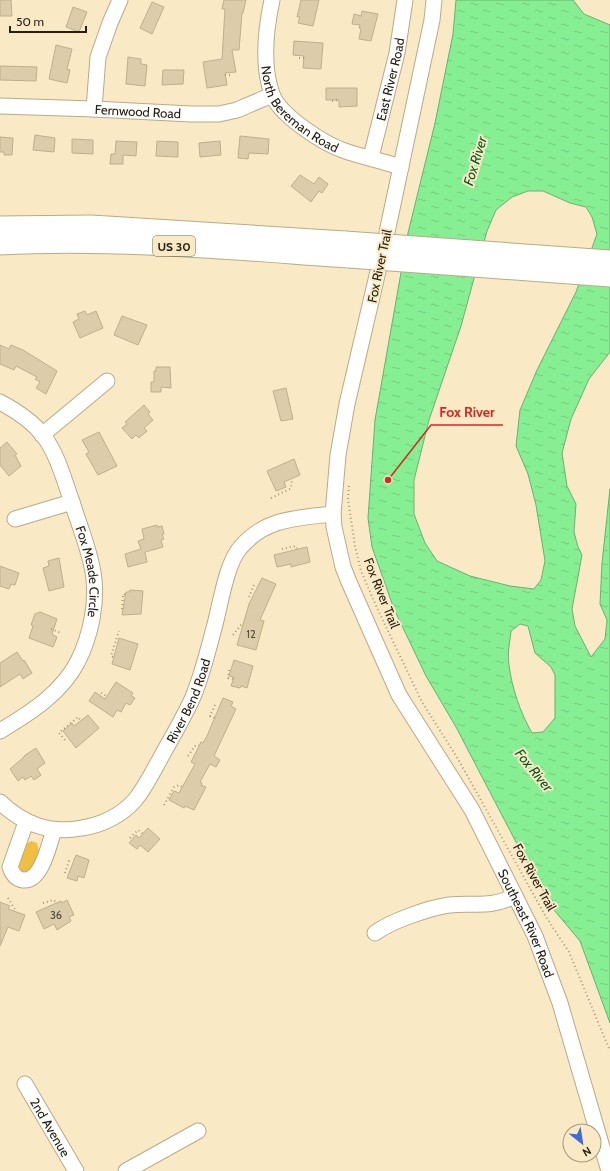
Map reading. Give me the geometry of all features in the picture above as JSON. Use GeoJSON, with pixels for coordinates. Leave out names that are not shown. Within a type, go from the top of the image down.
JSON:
{"type":"FeatureCollection","features":[{"type":"Feature","properties":{"kind":"main road","name":"US 30"},"geometry":{"type":"LineString","coordinates":[[0,226],[91,225],[347,249],[610,277]]}},
{"type":"Feature","properties":{"kind":"main road","name":"US 30"},"geometry":{"type":"LineString","coordinates":[[0,244],[76,242],[347,249],[610,260]]}},
{"type":"Feature","properties":{"kind":"street"},"geometry":{"type":"LineString","coordinates":[[94,108],[98,57],[120,0]]}},
{"type":"Feature","properties":{"kind":"street","name":"North Bereman Road"},"geometry":{"type":"LineString","coordinates":[[272,0],[267,24],[266,51],[269,83],[272,95],[281,108],[323,142],[345,151],[371,157],[401,167]]}},
{"type":"Feature","properties":{"kind":"street","name":"East River Road"},"geometry":{"type":"LineString","coordinates":[[371,157],[396,53],[405,0]]}},
{"type":"Feature","properties":{"kind":"street","name":"Southeast River Road"},"geometry":{"type":"LineString","coordinates":[[434,0],[432,20],[386,237],[347,404],[338,455],[333,514],[343,567],[399,695],[472,810],[535,936],[560,1003],[609,1171]]}},
{"type":"Feature","properties":{"kind":"street","name":"Fernwood Road"},"geometry":{"type":"LineString","coordinates":[[0,106],[94,108],[191,114],[219,114],[237,110],[272,95]]}},
{"type":"Feature","properties":{"kind":"street"},"geometry":{"type":"LineString","coordinates":[[42,435],[107,381]]}},
{"type":"Feature","properties":{"kind":"street","name":"Fox Meade Circle"},"geometry":{"type":"LineString","coordinates":[[0,402],[13,408],[42,435],[58,464],[72,502],[93,572],[93,605],[90,626],[85,647],[70,674],[58,689],[22,718],[0,731]]}},
{"type":"Feature","properties":{"kind":"street"},"geometry":{"type":"LineString","coordinates":[[15,519],[72,502]]}},
{"type":"Feature","properties":{"kind":"street","name":"River Bend Road"},"geometry":{"type":"LineString","coordinates":[[0,802],[26,822],[38,827],[54,830],[86,828],[106,820],[124,810],[135,800],[145,785],[185,714],[195,691],[228,574],[239,550],[257,532],[270,524],[300,517],[333,514]]}},
{"type":"Feature","properties":{"kind":"street"},"geometry":{"type":"LineString","coordinates":[[26,822],[10,867],[13,874],[21,880],[32,879],[38,873],[54,830]]}},
{"type":"Feature","properties":{"kind":"street"},"geometry":{"type":"LineString","coordinates":[[375,933],[394,922],[433,909],[450,905],[485,906],[502,902],[515,896]]}},
{"type":"Feature","properties":{"kind":"street","name":"2nd Avenue"},"geometry":{"type":"LineString","coordinates":[[25,1084],[76,1171]]}},
{"type":"Feature","properties":{"kind":"street"},"geometry":{"type":"LineString","coordinates":[[126,1171],[198,1131]]}},
{"type":"Feature","properties":{"kind":"path"},"geometry":{"type":"LineString","coordinates":[[299,58],[304,58]]}},
{"type":"Feature","properties":{"kind":"path"},"geometry":{"type":"LineString","coordinates":[[225,75],[230,75]]}},
{"type":"Feature","properties":{"kind":"path"},"geometry":{"type":"LineString","coordinates":[[332,101],[338,100]]}},
{"type":"Feature","properties":{"kind":"path"},"geometry":{"type":"LineString","coordinates":[[271,498],[290,489],[292,484],[291,479]]}},
{"type":"Feature","properties":{"kind":"path","name":"Fox River Trail"},"geometry":{"type":"LineString","coordinates":[[349,484],[348,499],[355,546],[361,571],[377,608],[422,702],[458,759],[546,917],[569,952],[610,1051]]}},
{"type":"Feature","properties":{"kind":"path"},"geometry":{"type":"LineString","coordinates":[[282,549],[296,546],[297,549]]}},
{"type":"Feature","properties":{"kind":"path"},"geometry":{"type":"LineString","coordinates":[[249,597],[254,585],[258,586]]}},
{"type":"Feature","properties":{"kind":"path"},"geometry":{"type":"LineString","coordinates":[[122,609],[123,594],[126,595]]}},
{"type":"Feature","properties":{"kind":"path"},"geometry":{"type":"LineString","coordinates":[[233,634],[241,624],[244,625]]}},
{"type":"Feature","properties":{"kind":"path"},"geometry":{"type":"LineString","coordinates":[[51,629],[61,633]]}},
{"type":"Feature","properties":{"kind":"path"},"geometry":{"type":"LineString","coordinates":[[113,656],[111,656],[119,631]]}},
{"type":"Feature","properties":{"kind":"path"},"geometry":{"type":"LineString","coordinates":[[229,670],[228,678],[234,679]]}},
{"type":"Feature","properties":{"kind":"path"},"geometry":{"type":"LineString","coordinates":[[101,693],[107,696]]}},
{"type":"Feature","properties":{"kind":"path"},"geometry":{"type":"LineString","coordinates":[[215,705],[210,716],[215,718]]}},
{"type":"Feature","properties":{"kind":"path"},"geometry":{"type":"LineString","coordinates":[[65,740],[59,733],[78,717],[81,721]]}},
{"type":"Feature","properties":{"kind":"path"},"geometry":{"type":"LineString","coordinates":[[188,756],[193,748],[199,745]]}},
{"type":"Feature","properties":{"kind":"path"},"geometry":{"type":"LineString","coordinates":[[164,805],[176,786],[182,787]]}},
{"type":"Feature","properties":{"kind":"path"},"geometry":{"type":"LineString","coordinates":[[130,838],[138,830],[143,834]]}},
{"type":"Feature","properties":{"kind":"path"},"geometry":{"type":"LineString","coordinates":[[65,873],[69,861],[72,862]]}},
{"type":"Feature","properties":{"kind":"path"},"geometry":{"type":"LineString","coordinates":[[8,898],[16,911]]}},
{"type":"Feature","properties":{"kind":"path"},"geometry":{"type":"LineString","coordinates":[[43,903],[53,900],[58,903]]}},
{"type":"Feature","properties":{"kind":"shaded area"},"geometry":{"type":"Polygon","coordinates":[[[31,841],[37,843],[39,851],[33,870],[23,875],[19,866],[25,845],[31,841]]]}},
{"type":"Feature","properties":{"kind":"water"},"geometry":{"type":"Polygon","coordinates":[[[456,0],[573,0],[584,14],[610,25],[610,352],[589,379],[571,419],[562,453],[567,486],[576,504],[574,532],[582,555],[572,609],[575,626],[591,657],[605,639],[607,620],[600,604],[602,563],[610,489],[610,1023],[580,941],[554,910],[518,846],[456,727],[426,676],[394,609],[372,547],[368,518],[375,420],[408,233],[435,123],[453,34],[456,0]],[[528,191],[512,197],[496,210],[487,231],[461,326],[429,420],[414,480],[414,514],[425,543],[437,561],[470,576],[510,586],[534,589],[541,580],[545,561],[536,505],[528,474],[516,446],[520,410],[537,370],[576,292],[597,234],[592,217],[586,207],[570,203],[543,191],[528,191]],[[520,624],[511,631],[508,656],[512,682],[520,708],[532,733],[543,732],[555,718],[555,675],[551,667],[535,653],[528,626],[520,624]]]}},
{"type":"Feature","properties":{"kind":"building"},"geometry":{"type":"Polygon","coordinates":[[[0,0],[11,0],[12,16],[0,16],[0,0]]]}},
{"type":"Feature","properties":{"kind":"building"},"geometry":{"type":"Polygon","coordinates":[[[224,0],[246,0],[242,13],[239,50],[232,50],[236,72],[225,73],[227,85],[207,88],[203,62],[222,59],[225,9],[222,9],[224,0]]]}},
{"type":"Feature","properties":{"kind":"building"},"geometry":{"type":"Polygon","coordinates":[[[301,0],[319,0],[313,26],[298,23],[300,17],[297,17],[301,0]]]}},
{"type":"Feature","properties":{"kind":"building"},"geometry":{"type":"Polygon","coordinates":[[[152,2],[164,7],[152,34],[140,28],[152,2]]]}},
{"type":"Feature","properties":{"kind":"building"},"geometry":{"type":"Polygon","coordinates":[[[73,7],[87,12],[79,32],[66,27],[73,7]]]}},
{"type":"Feature","properties":{"kind":"building"},"geometry":{"type":"Polygon","coordinates":[[[362,11],[378,14],[371,41],[359,39],[361,29],[359,28],[360,25],[352,24],[354,14],[361,16],[362,11]]]}},
{"type":"Feature","properties":{"kind":"building"},"geometry":{"type":"Polygon","coordinates":[[[294,41],[323,43],[321,69],[303,68],[304,56],[293,55],[294,41]]]}},
{"type":"Feature","properties":{"kind":"building"},"geometry":{"type":"Polygon","coordinates":[[[56,45],[72,49],[67,69],[70,70],[67,83],[49,79],[56,45]]]}},
{"type":"Feature","properties":{"kind":"building"},"geometry":{"type":"Polygon","coordinates":[[[128,57],[141,59],[141,64],[147,65],[145,86],[126,84],[128,57]]]}},
{"type":"Feature","properties":{"kind":"building"},"geometry":{"type":"Polygon","coordinates":[[[0,66],[37,67],[36,81],[0,80],[0,66]]]}},
{"type":"Feature","properties":{"kind":"building"},"geometry":{"type":"Polygon","coordinates":[[[163,70],[184,70],[183,84],[162,85],[163,70]]]}},
{"type":"Feature","properties":{"kind":"building"},"geometry":{"type":"Polygon","coordinates":[[[326,88],[357,88],[357,106],[339,107],[339,100],[326,100],[326,88]]]}},
{"type":"Feature","properties":{"kind":"building"},"geometry":{"type":"Polygon","coordinates":[[[35,135],[55,138],[54,152],[33,150],[35,135]]]}},
{"type":"Feature","properties":{"kind":"building"},"geometry":{"type":"Polygon","coordinates":[[[240,136],[269,139],[268,154],[249,153],[248,159],[238,158],[240,136]]]}},
{"type":"Feature","properties":{"kind":"building"},"geometry":{"type":"Polygon","coordinates":[[[0,137],[13,138],[12,155],[4,155],[4,152],[0,152],[0,137]]]}},
{"type":"Feature","properties":{"kind":"building"},"geometry":{"type":"Polygon","coordinates":[[[72,139],[93,140],[93,154],[72,153],[72,139]]]}},
{"type":"Feature","properties":{"kind":"building"},"geometry":{"type":"Polygon","coordinates":[[[116,141],[137,142],[136,156],[123,155],[123,164],[110,164],[111,154],[115,154],[116,141]]]}},
{"type":"Feature","properties":{"kind":"building"},"geometry":{"type":"Polygon","coordinates":[[[157,141],[178,142],[178,157],[156,156],[157,141]]]}},
{"type":"Feature","properties":{"kind":"building"},"geometry":{"type":"Polygon","coordinates":[[[220,141],[221,155],[200,157],[199,143],[220,141]]]}},
{"type":"Feature","properties":{"kind":"building"},"geometry":{"type":"Polygon","coordinates":[[[300,175],[314,184],[319,177],[328,184],[322,193],[319,191],[311,202],[291,186],[300,175]]]}},
{"type":"Feature","properties":{"kind":"building"},"geometry":{"type":"Polygon","coordinates":[[[85,311],[87,315],[96,311],[103,328],[80,338],[73,322],[79,319],[77,314],[85,311]]]}},
{"type":"Feature","properties":{"kind":"building"},"geometry":{"type":"Polygon","coordinates":[[[122,316],[147,325],[138,345],[114,335],[122,316]]]}},
{"type":"Feature","properties":{"kind":"building"},"geometry":{"type":"Polygon","coordinates":[[[0,345],[9,349],[11,345],[23,350],[57,371],[46,394],[36,388],[40,382],[35,379],[37,377],[16,366],[14,370],[0,364],[0,345]]]}},
{"type":"Feature","properties":{"kind":"building"},"geometry":{"type":"Polygon","coordinates":[[[156,367],[170,367],[171,388],[161,387],[161,392],[151,392],[151,382],[154,382],[154,371],[156,371],[156,367]]]}},
{"type":"Feature","properties":{"kind":"building"},"geometry":{"type":"Polygon","coordinates":[[[286,388],[293,419],[281,421],[273,391],[286,388]]]}},
{"type":"Feature","properties":{"kind":"building"},"geometry":{"type":"Polygon","coordinates":[[[144,405],[150,412],[148,414],[153,420],[144,428],[147,431],[139,438],[136,435],[132,439],[122,428],[127,424],[125,422],[144,405]]]}},
{"type":"Feature","properties":{"kind":"building"},"geometry":{"type":"Polygon","coordinates":[[[99,432],[117,466],[98,475],[86,454],[89,452],[82,440],[99,432]]]}},
{"type":"Feature","properties":{"kind":"building"},"geometry":{"type":"Polygon","coordinates":[[[7,442],[17,454],[15,455],[21,466],[9,476],[0,465],[0,448],[7,442]]]}},
{"type":"Feature","properties":{"kind":"building"},"geometry":{"type":"Polygon","coordinates":[[[294,459],[300,475],[284,482],[286,487],[276,491],[267,471],[294,459]]]}},
{"type":"Feature","properties":{"kind":"building"},"geometry":{"type":"Polygon","coordinates":[[[157,525],[157,527],[162,526],[164,534],[162,535],[164,539],[161,540],[163,547],[145,552],[147,562],[128,567],[125,554],[141,549],[138,541],[144,539],[142,529],[157,525]]]}},
{"type":"Feature","properties":{"kind":"building"},"geometry":{"type":"Polygon","coordinates":[[[307,547],[310,562],[291,567],[291,564],[277,567],[274,555],[307,547]]]}},
{"type":"Feature","properties":{"kind":"building"},"geometry":{"type":"Polygon","coordinates":[[[59,558],[64,587],[49,591],[43,568],[49,566],[48,561],[59,558]]]}},
{"type":"Feature","properties":{"kind":"building"},"geometry":{"type":"Polygon","coordinates":[[[0,566],[19,573],[15,585],[11,584],[9,589],[0,586],[0,566]]]}},
{"type":"Feature","properties":{"kind":"building"},"geometry":{"type":"Polygon","coordinates":[[[262,578],[276,584],[260,620],[264,621],[256,650],[237,645],[249,604],[262,578]]]}},
{"type":"Feature","properties":{"kind":"building"},"geometry":{"type":"Polygon","coordinates":[[[130,590],[143,591],[141,614],[122,615],[126,592],[129,592],[130,590]]]}},
{"type":"Feature","properties":{"kind":"building"},"geometry":{"type":"Polygon","coordinates":[[[40,612],[57,619],[52,634],[57,637],[53,647],[29,638],[33,626],[31,625],[35,614],[40,612]]]}},
{"type":"Feature","properties":{"kind":"building"},"geometry":{"type":"Polygon","coordinates":[[[119,638],[138,644],[130,670],[112,664],[119,638]]]}},
{"type":"Feature","properties":{"kind":"building"},"geometry":{"type":"Polygon","coordinates":[[[17,652],[32,673],[23,679],[20,674],[0,687],[0,663],[17,652]]]}},
{"type":"Feature","properties":{"kind":"building"},"geometry":{"type":"Polygon","coordinates":[[[234,660],[253,666],[247,688],[241,686],[240,688],[231,686],[234,677],[229,676],[234,660]]]}},
{"type":"Feature","properties":{"kind":"building"},"geometry":{"type":"Polygon","coordinates":[[[116,682],[133,693],[131,696],[135,698],[130,705],[126,703],[121,712],[117,710],[113,717],[89,701],[95,692],[105,699],[116,682]]]}},
{"type":"Feature","properties":{"kind":"building"},"geometry":{"type":"Polygon","coordinates":[[[223,698],[233,702],[231,706],[236,709],[214,756],[220,760],[216,767],[210,764],[200,782],[202,783],[201,785],[206,787],[194,810],[185,806],[184,808],[169,800],[174,791],[179,793],[195,764],[191,762],[201,742],[203,743],[207,736],[223,698]]]}},
{"type":"Feature","properties":{"kind":"building"},"geometry":{"type":"Polygon","coordinates":[[[88,715],[99,728],[76,748],[63,731],[72,723],[74,726],[88,715]]]}},
{"type":"Feature","properties":{"kind":"building"},"geometry":{"type":"Polygon","coordinates":[[[36,748],[45,763],[37,769],[41,775],[34,780],[31,776],[25,780],[23,777],[18,781],[10,769],[24,756],[36,748]]]}},
{"type":"Feature","properties":{"kind":"building"},"geometry":{"type":"Polygon","coordinates":[[[148,828],[160,839],[148,852],[140,845],[137,849],[129,843],[136,835],[139,838],[148,828]]]}},
{"type":"Feature","properties":{"kind":"building"},"geometry":{"type":"Polygon","coordinates":[[[76,855],[89,860],[84,878],[78,876],[77,881],[67,878],[76,855]]]}},
{"type":"Feature","properties":{"kind":"building"},"geometry":{"type":"Polygon","coordinates":[[[67,900],[74,915],[69,917],[71,921],[57,930],[54,924],[44,929],[36,912],[61,901],[62,903],[67,900]]]}},
{"type":"Feature","properties":{"kind":"building"},"geometry":{"type":"Polygon","coordinates":[[[0,902],[10,906],[8,909],[25,915],[19,931],[8,927],[0,946],[0,902]]]}},
{"type":"Feature","properties":{"kind":"place","name":"Fox River"},"geometry":{"type":"Point","coordinates":[388,480]}}]}
